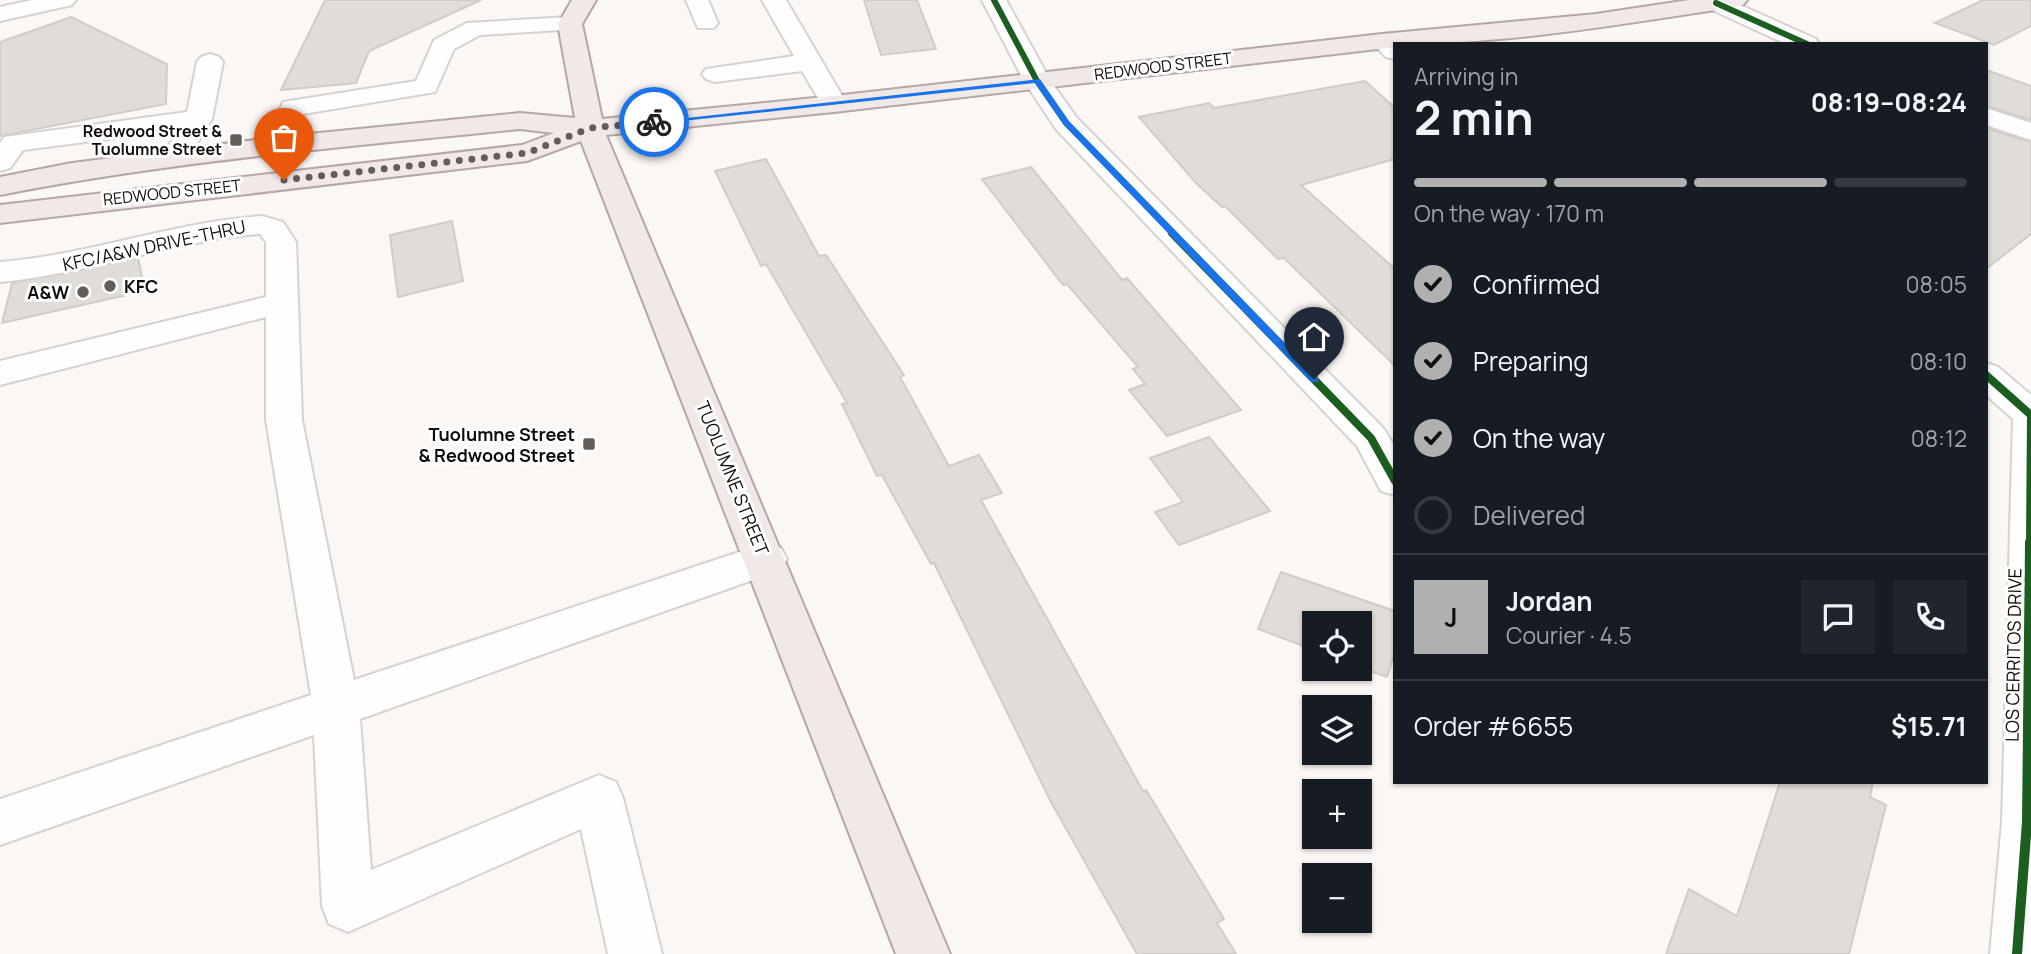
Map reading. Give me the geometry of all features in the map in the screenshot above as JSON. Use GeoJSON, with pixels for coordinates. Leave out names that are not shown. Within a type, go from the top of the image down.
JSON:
{"type":"FeatureCollection","features":[{"type":"Feature","properties":{"kind":"main road"},"geometry":{"type":"LineString","coordinates":[[570,24],[584,0]]}},
{"type":"Feature","properties":{"kind":"main road","name":"REDWOOD STREET"},"geometry":{"type":"LineString","coordinates":[[1422,42],[1596,21],[1726,1]]}},
{"type":"Feature","properties":{"kind":"main road","name":"TUOLUMNE STREET"},"geometry":{"type":"LineString","coordinates":[[570,24],[590,128],[923,954]]}},
{"type":"Feature","properties":{"kind":"main road","name":"REDWOOD STREET"},"geometry":{"type":"LineString","coordinates":[[0,186],[175,157],[279,145],[520,121],[590,128],[1389,46]]}},
{"type":"Feature","properties":{"kind":"main road","name":"REDWOOD STREET"},"geometry":{"type":"LineString","coordinates":[[0,214],[81,202],[527,153],[590,128]]}},
{"type":"Feature","properties":{"kind":"street"},"geometry":{"type":"LineString","coordinates":[[0,14],[64,0]]}},
{"type":"Feature","properties":{"kind":"street"},"geometry":{"type":"LineString","coordinates":[[688,0],[702,8]]}},
{"type":"Feature","properties":{"kind":"street"},"geometry":{"type":"LineString","coordinates":[[775,0],[834,104]]}},
{"type":"Feature","properties":{"kind":"street"},"geometry":{"type":"LineString","coordinates":[[994,0],[1037,81],[1066,123],[1371,438],[1393,477]]}},
{"type":"Feature","properties":{"kind":"street"},"geometry":{"type":"LineString","coordinates":[[1726,1],[1803,42]]}},
{"type":"Feature","properties":{"kind":"street"},"geometry":{"type":"LineString","coordinates":[[279,145],[292,108],[426,87],[443,46],[475,28],[570,24]]}},
{"type":"Feature","properties":{"kind":"street"},"geometry":{"type":"LineString","coordinates":[[175,157],[200,119],[210,62]]}},
{"type":"Feature","properties":{"kind":"street"},"geometry":{"type":"LineString","coordinates":[[715,74],[810,62]]}},
{"type":"Feature","properties":{"kind":"street"},"geometry":{"type":"LineString","coordinates":[[1988,117],[2031,132]]}},
{"type":"Feature","properties":{"kind":"street"},"geometry":{"type":"LineString","coordinates":[[0,162],[14,143],[200,119]]}},
{"type":"Feature","properties":{"kind":"street","name":"KFC/A&W DRIVE-THRU"},"geometry":{"type":"LineString","coordinates":[[0,272],[35,269],[222,228],[262,225],[272,228],[281,243],[282,303]]}},
{"type":"Feature","properties":{"kind":"street"},"geometry":{"type":"LineString","coordinates":[[0,373],[282,303],[284,420],[337,706],[348,906],[599,798],[635,954]]}},
{"type":"Feature","properties":{"kind":"street","name":"LOS CERRITOS DRIVE"},"geometry":{"type":"LineString","coordinates":[[1988,377],[2031,415],[2027,822],[2017,954]]}},
{"type":"Feature","properties":{"kind":"street"},"geometry":{"type":"LineString","coordinates":[[0,822],[766,559]]}},
{"type":"Feature","properties":{"kind":"building"},"geometry":{"type":"Polygon","coordinates":[[[325,0],[481,0],[369,51],[356,83],[281,90],[325,0]]]}},
{"type":"Feature","properties":{"kind":"building"},"geometry":{"type":"Polygon","coordinates":[[[864,0],[917,0],[936,49],[881,55],[864,0]]]}},
{"type":"Feature","properties":{"kind":"building"},"geometry":{"type":"Polygon","coordinates":[[[1983,0],[2031,0],[2031,26],[1994,45],[1935,23],[1983,0]]]}},
{"type":"Feature","properties":{"kind":"building"},"geometry":{"type":"Polygon","coordinates":[[[71,17],[167,64],[166,104],[0,136],[0,42],[71,17]]]}},
{"type":"Feature","properties":{"kind":"building"},"geometry":{"type":"Polygon","coordinates":[[[1988,71],[2031,86],[2031,120],[1988,107],[1988,71]]]}},
{"type":"Feature","properties":{"kind":"building"},"geometry":{"type":"Polygon","coordinates":[[[1365,81],[1393,106],[1393,160],[1301,185],[1393,267],[1393,364],[1284,258],[1278,259],[1225,206],[1222,207],[1195,182],[1139,117],[1209,103],[1214,108],[1365,81]]]}},
{"type":"Feature","properties":{"kind":"building"},"geometry":{"type":"Polygon","coordinates":[[[1988,129],[2031,142],[2031,234],[1988,267],[1988,129]]]}},
{"type":"Feature","properties":{"kind":"building"},"geometry":{"type":"Polygon","coordinates":[[[766,159],[819,256],[826,255],[904,375],[900,377],[949,466],[979,455],[1002,493],[981,500],[1143,791],[1146,790],[1224,919],[1217,923],[1236,954],[1137,954],[1051,802],[934,563],[931,564],[882,475],[877,476],[842,404],[847,403],[766,264],[761,266],[715,171],[766,159]]]}},
{"type":"Feature","properties":{"kind":"building"},"geometry":{"type":"Polygon","coordinates":[[[1031,167],[1122,280],[1127,278],[1241,410],[1167,436],[1129,390],[1145,384],[1133,369],[1138,367],[1067,284],[1063,285],[982,179],[1031,167]]]}},
{"type":"Feature","properties":{"kind":"building"},"geometry":{"type":"Polygon","coordinates":[[[452,221],[463,281],[398,297],[390,235],[452,221]]]}},
{"type":"Feature","properties":{"kind":"building"},"geometry":{"type":"Polygon","coordinates":[[[138,258],[145,291],[2,323],[12,283],[138,258]]]}},
{"type":"Feature","properties":{"kind":"building"},"geometry":{"type":"Polygon","coordinates":[[[1209,437],[1270,511],[1179,545],[1155,512],[1183,502],[1150,458],[1209,437]]]}},
{"type":"Feature","properties":{"kind":"building"},"geometry":{"type":"Polygon","coordinates":[[[1281,572],[1393,610],[1393,658],[1387,677],[1372,671],[1372,611],[1302,611],[1302,646],[1258,629],[1281,572]]]}},
{"type":"Feature","properties":{"kind":"building"},"geometry":{"type":"Polygon","coordinates":[[[1779,784],[1873,784],[1870,797],[1886,805],[1849,954],[1666,954],[1689,889],[1737,916],[1779,784]]]}},
{"type":"Feature","properties":{"kind":"cycle path"},"geometry":{"type":"LineString","coordinates":[[994,0],[1037,81],[1066,123],[1371,438],[1393,477]]}},
{"type":"Feature","properties":{"kind":"cycle path"},"geometry":{"type":"LineString","coordinates":[[1716,3],[1803,42]]}},
{"type":"Feature","properties":{"kind":"cycle path"},"geometry":{"type":"LineString","coordinates":[[1988,377],[2031,415],[2027,822],[2017,954]]}},
{"type":"Feature","properties":{"kind":"way so far"},"geometry":{"type":"LineString","coordinates":[[284,180],[527,153],[590,128],[654,122]]}},
{"type":"Feature","properties":{"kind":"place","name":"Redwood Street & Tuolumne Street"},"geometry":{"type":"Point","coordinates":[236,140]}},
{"type":"Feature","properties":{"kind":"place","name":"KFC"},"geometry":{"type":"Point","coordinates":[110,286]}},
{"type":"Feature","properties":{"kind":"place","name":"A&W"},"geometry":{"type":"Point","coordinates":[83,292]}},
{"type":"Feature","properties":{"kind":"place","name":"Tuolumne Street & Redwood Street"},"geometry":{"type":"Point","coordinates":[589,444]}},
{"type":"Feature","properties":{"kind":"route"},"geometry":{"type":"LineString","coordinates":[[654,122],[1037,81],[1066,123],[1314,379]]}}]}
